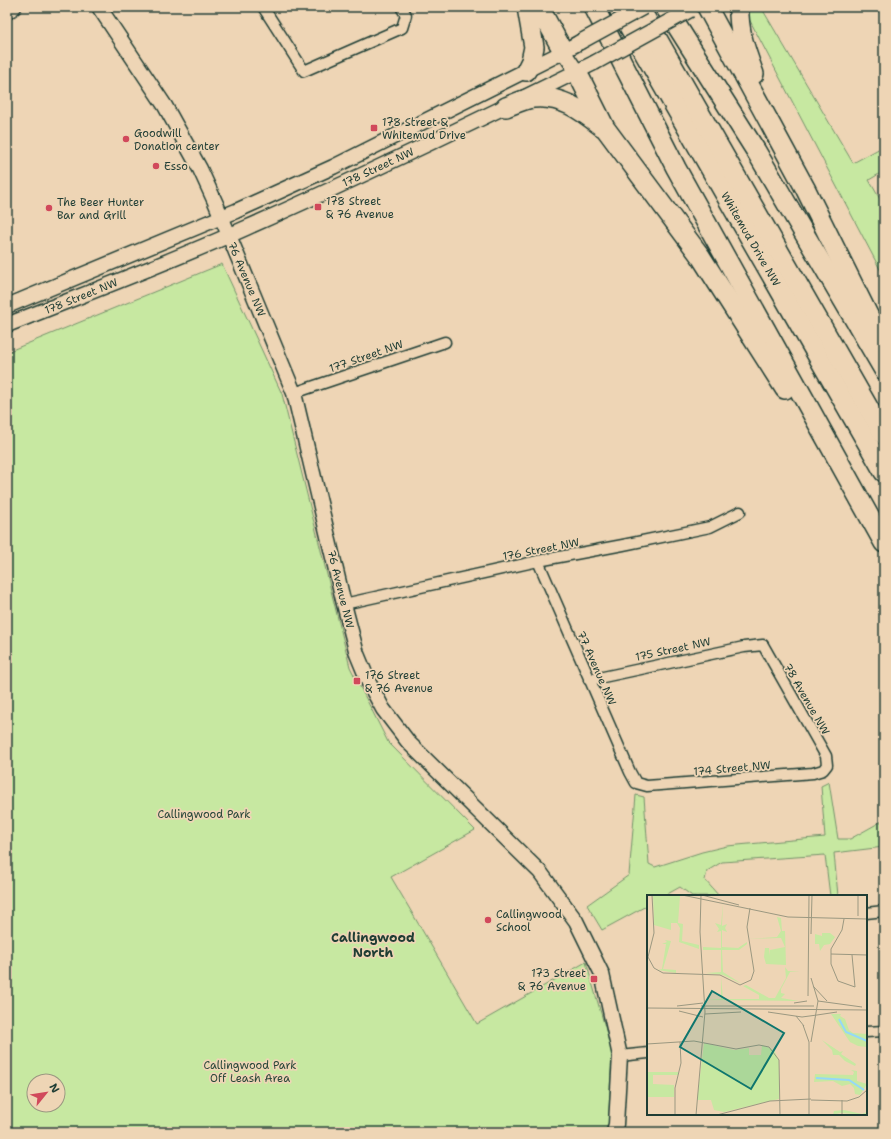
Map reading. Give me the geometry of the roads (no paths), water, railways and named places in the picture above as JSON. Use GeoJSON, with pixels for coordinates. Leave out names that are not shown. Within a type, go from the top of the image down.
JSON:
{"type":"FeatureCollection","features":[{"type":"Feature","properties":{"kind":"highway"},"geometry":{"type":"LineString","coordinates":[[526,71],[531,60],[534,47],[527,7]]}},
{"type":"Feature","properties":{"kind":"highway"},"geometry":{"type":"LineString","coordinates":[[539,7],[563,51]]}},
{"type":"Feature","properties":{"kind":"highway"},"geometry":{"type":"LineString","coordinates":[[594,7],[676,168],[884,544]]}},
{"type":"Feature","properties":{"kind":"highway","name":"Whitemud Drive NW"},"geometry":{"type":"LineString","coordinates":[[618,7],[884,472]]}},
{"type":"Feature","properties":{"kind":"highway","name":"Whitemud Drive NW"},"geometry":{"type":"LineString","coordinates":[[639,7],[884,435]]}},
{"type":"Feature","properties":{"kind":"highway"},"geometry":{"type":"LineString","coordinates":[[665,7],[756,151],[884,370]]}},
{"type":"Feature","properties":{"kind":"highway"},"geometry":{"type":"LineString","coordinates":[[739,7],[739,21],[743,42],[778,137]]}},
{"type":"Feature","properties":{"kind":"highway"},"geometry":{"type":"LineString","coordinates":[[697,8],[778,137],[809,194],[884,348]]}},
{"type":"Feature","properties":{"kind":"highway"},"geometry":{"type":"LineString","coordinates":[[577,72],[605,128],[701,257],[884,544]]}},
{"type":"Feature","properties":{"kind":"highway"},"geometry":{"type":"LineString","coordinates":[[506,107],[532,98],[553,99],[577,107],[605,128]]}},
{"type":"Feature","properties":{"kind":"main road"},"geometry":{"type":"LineString","coordinates":[[7,12],[14,7]]}},
{"type":"Feature","properties":{"kind":"main road","name":"76 Avenue NW"},"geometry":{"type":"LineString","coordinates":[[99,7],[159,96],[177,125],[200,169],[229,235],[294,393],[357,654],[363,671],[375,695],[396,726],[422,757],[540,872],[576,921],[602,974],[620,1056],[616,1124],[614,1132]]}},
{"type":"Feature","properties":{"kind":"main road","name":"178 Street NW"},"geometry":{"type":"LineString","coordinates":[[7,306],[221,217],[332,167],[526,71],[644,7]]}},
{"type":"Feature","properties":{"kind":"main road","name":"178 Street NW"},"geometry":{"type":"LineString","coordinates":[[7,325],[148,269],[306,201],[594,64],[697,8]]}},
{"type":"Feature","properties":{"kind":"main road"},"geometry":{"type":"LineString","coordinates":[[563,51],[577,72]]}},
{"type":"Feature","properties":{"kind":"street"},"geometry":{"type":"LineString","coordinates":[[263,7],[304,71],[402,28],[406,15],[401,7]]}},
{"type":"Feature","properties":{"kind":"street","name":"177 Street NW"},"geometry":{"type":"LineString","coordinates":[[294,393],[445,342]]}},
{"type":"Feature","properties":{"kind":"street","name":"176 Street NW"},"geometry":{"type":"LineString","coordinates":[[344,604],[538,561],[623,546],[710,527],[740,512]]}},
{"type":"Feature","properties":{"kind":"street","name":"77 Avenue NW"},"geometry":{"type":"LineString","coordinates":[[538,561],[589,680],[636,783]]}},
{"type":"Feature","properties":{"kind":"street","name":"175 Street NW"},"geometry":{"type":"LineString","coordinates":[[589,680],[744,646],[763,645]]}},
{"type":"Feature","properties":{"kind":"street","name":"78 Avenue NW"},"geometry":{"type":"LineString","coordinates":[[763,645],[826,756],[827,765]]}},
{"type":"Feature","properties":{"kind":"street","name":"174 Street NW"},"geometry":{"type":"LineString","coordinates":[[636,783],[647,786],[813,773],[823,770],[827,765]]}},
{"type":"Feature","properties":{"kind":"street"},"geometry":{"type":"LineString","coordinates":[[867,913],[884,911]]}},
{"type":"Feature","properties":{"kind":"street"},"geometry":{"type":"LineString","coordinates":[[867,1032],[884,1030]]}},
{"type":"Feature","properties":{"kind":"street"},"geometry":{"type":"LineString","coordinates":[[620,1056],[647,1053]]}},
{"type":"Feature","properties":{"kind":"place","name":"178 Street & Whitemud Drive"},"geometry":{"type":"Point","coordinates":[374,128]}},
{"type":"Feature","properties":{"kind":"place","name":"Goodwill Donation center"},"geometry":{"type":"Point","coordinates":[126,139]}},
{"type":"Feature","properties":{"kind":"place","name":"Esso"},"geometry":{"type":"Point","coordinates":[156,166]}},
{"type":"Feature","properties":{"kind":"place","name":"178 Street & 76 Avenue"},"geometry":{"type":"Point","coordinates":[318,207]}},
{"type":"Feature","properties":{"kind":"place","name":"The Beer Hunter Bar and Grill"},"geometry":{"type":"Point","coordinates":[49,208]}},
{"type":"Feature","properties":{"kind":"place","name":"176 Street & 76 Avenue"},"geometry":{"type":"Point","coordinates":[357,681]}},
{"type":"Feature","properties":{"kind":"place","name":"Callingwood School"},"geometry":{"type":"Point","coordinates":[488,920]}},
{"type":"Feature","properties":{"kind":"place","name":"173 Street & 76 Avenue"},"geometry":{"type":"Point","coordinates":[594,979]}},
{"type":"Feature","properties":{"kind":"district","name":"Callingwood North"},"geometry":{"type":"Point","coordinates":[373,944]}},
{"type":"Feature","properties":{"kind":"park label","name":"Callingwood Park"},"geometry":{"type":"Point","coordinates":[204,814]}},
{"type":"Feature","properties":{"kind":"park label","name":"Callingwood Park Off Leash Area"},"geometry":{"type":"Point","coordinates":[250,1071]}}]}
